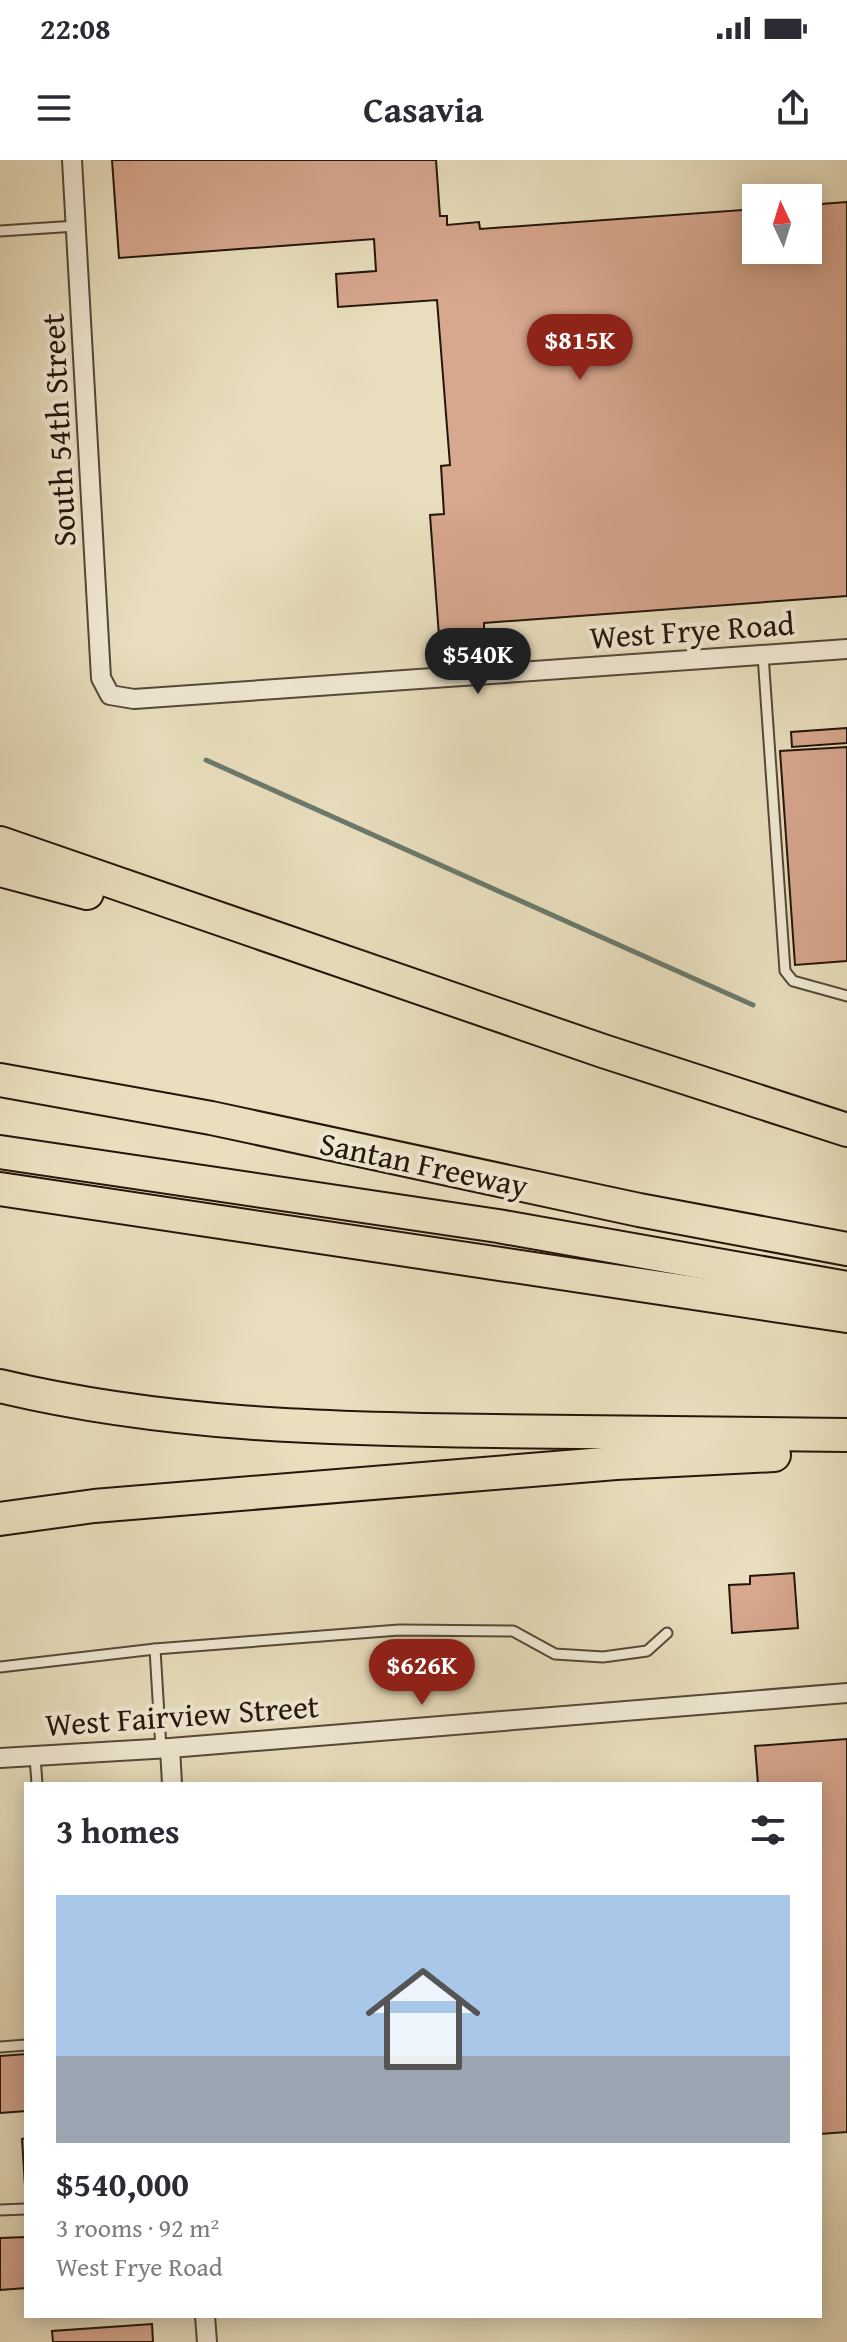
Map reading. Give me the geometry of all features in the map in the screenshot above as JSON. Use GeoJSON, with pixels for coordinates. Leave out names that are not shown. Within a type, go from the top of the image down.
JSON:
{"type":"FeatureCollection","features":[{"type":"Feature","properties":{"kind":"highway"},"geometry":{"type":"LineString","coordinates":[[0,843],[632,1061],[847,1130]]}},
{"type":"Feature","properties":{"kind":"highway"},"geometry":{"type":"LineString","coordinates":[[0,870],[156,912],[273,937]]}},
{"type":"Feature","properties":{"kind":"highway","name":"Santan Freeway"},"geometry":{"type":"LineString","coordinates":[[0,1080],[211,1118],[639,1210],[847,1251]]}},
{"type":"Feature","properties":{"kind":"highway"},"geometry":{"type":"LineString","coordinates":[[0,1131],[637,1228],[847,1251]]}},
{"type":"Feature","properties":{"kind":"highway"},"geometry":{"type":"LineString","coordinates":[[0,1152],[498,1226],[847,1288]]}},
{"type":"Feature","properties":{"kind":"highway"},"geometry":{"type":"LineString","coordinates":[[0,1189],[847,1316]]}},
{"type":"Feature","properties":{"kind":"highway"},"geometry":{"type":"LineString","coordinates":[[0,1386],[145,1413],[260,1425],[847,1435]]}},
{"type":"Feature","properties":{"kind":"highway"},"geometry":{"type":"LineString","coordinates":[[0,1519],[94,1506],[616,1463],[847,1448]]}},
{"type":"Feature","properties":{"kind":"street","name":"South 54th Street"},"geometry":{"type":"LineString","coordinates":[[72,160],[101,678],[110,695]]}},
{"type":"Feature","properties":{"kind":"street","name":"West Frye Road"},"geometry":{"type":"LineString","coordinates":[[110,695],[134,699],[847,649]]}},
{"type":"Feature","properties":{"kind":"street","name":"West Fairview Street"},"geometry":{"type":"LineString","coordinates":[[0,1758],[166,1748],[847,1693]]}},
{"type":"Feature","properties":{"kind":"street"},"geometry":{"type":"LineString","coordinates":[[166,1748],[172,1782]]}},
{"type":"Feature","properties":{"kind":"street"},"geometry":{"type":"LineString","coordinates":[[205,2318],[207,2342]]}},
{"type":"Feature","properties":{"kind":"lane"},"geometry":{"type":"LineString","coordinates":[[0,231],[76,226]]}},
{"type":"Feature","properties":{"kind":"lane"},"geometry":{"type":"LineString","coordinates":[[763,655],[785,971],[793,981],[847,996]]}},
{"type":"Feature","properties":{"kind":"lane"},"geometry":{"type":"LineString","coordinates":[[0,1667],[155,1649],[399,1630],[513,1631],[555,1654],[603,1657],[647,1651],[667,1633]]}},
{"type":"Feature","properties":{"kind":"lane"},"geometry":{"type":"LineString","coordinates":[[155,1649],[166,1748]]}},
{"type":"Feature","properties":{"kind":"lane"},"geometry":{"type":"LineString","coordinates":[[35,1756],[37,1782]]}},
{"type":"Feature","properties":{"kind":"lane"},"geometry":{"type":"LineString","coordinates":[[0,2047],[24,2045]]}},
{"type":"Feature","properties":{"kind":"lane"},"geometry":{"type":"LineString","coordinates":[[0,2210],[24,2209]]}},
{"type":"Feature","properties":{"kind":"building"},"geometry":{"type":"Polygon","coordinates":[[[112,160],[436,160],[440,216],[447,216],[447,225],[479,222],[480,229],[742,210],[742,264],[822,264],[822,204],[847,202],[847,596],[484,623],[484,633],[439,636],[430,515],[444,514],[441,466],[450,465],[437,300],[338,307],[336,274],[376,271],[374,239],[119,258],[112,160]]]}},
{"type":"Feature","properties":{"kind":"building"},"geometry":{"type":"Polygon","coordinates":[[[847,728],[847,743],[792,747],[791,732],[847,728]]]}},
{"type":"Feature","properties":{"kind":"building"},"geometry":{"type":"Polygon","coordinates":[[[847,747],[847,961],[795,965],[780,751],[847,747]]]}},
{"type":"Feature","properties":{"kind":"building"},"geometry":{"type":"Polygon","coordinates":[[[794,1573],[798,1628],[732,1633],[729,1585],[750,1584],[750,1576],[794,1573]]]}},
{"type":"Feature","properties":{"kind":"building"},"geometry":{"type":"Polygon","coordinates":[[[847,1739],[847,2132],[822,2134],[822,1782],[758,1782],[755,1746],[847,1739]]]}},
{"type":"Feature","properties":{"kind":"building"},"geometry":{"type":"Polygon","coordinates":[[[24,2054],[24,2111],[0,2113],[0,2056],[24,2054]]]}},
{"type":"Feature","properties":{"kind":"building"},"geometry":{"type":"Polygon","coordinates":[[[24,2237],[24,2288],[0,2290],[0,2238],[24,2237]]]}},
{"type":"Feature","properties":{"kind":"building"},"geometry":{"type":"Polygon","coordinates":[[[152,2324],[153,2342],[53,2342],[52,2331],[152,2324]]]}},
{"type":"Feature","properties":{"kind":"waterway"},"geometry":{"type":"LineString","coordinates":[[206,760],[753,1005]]}}]}
